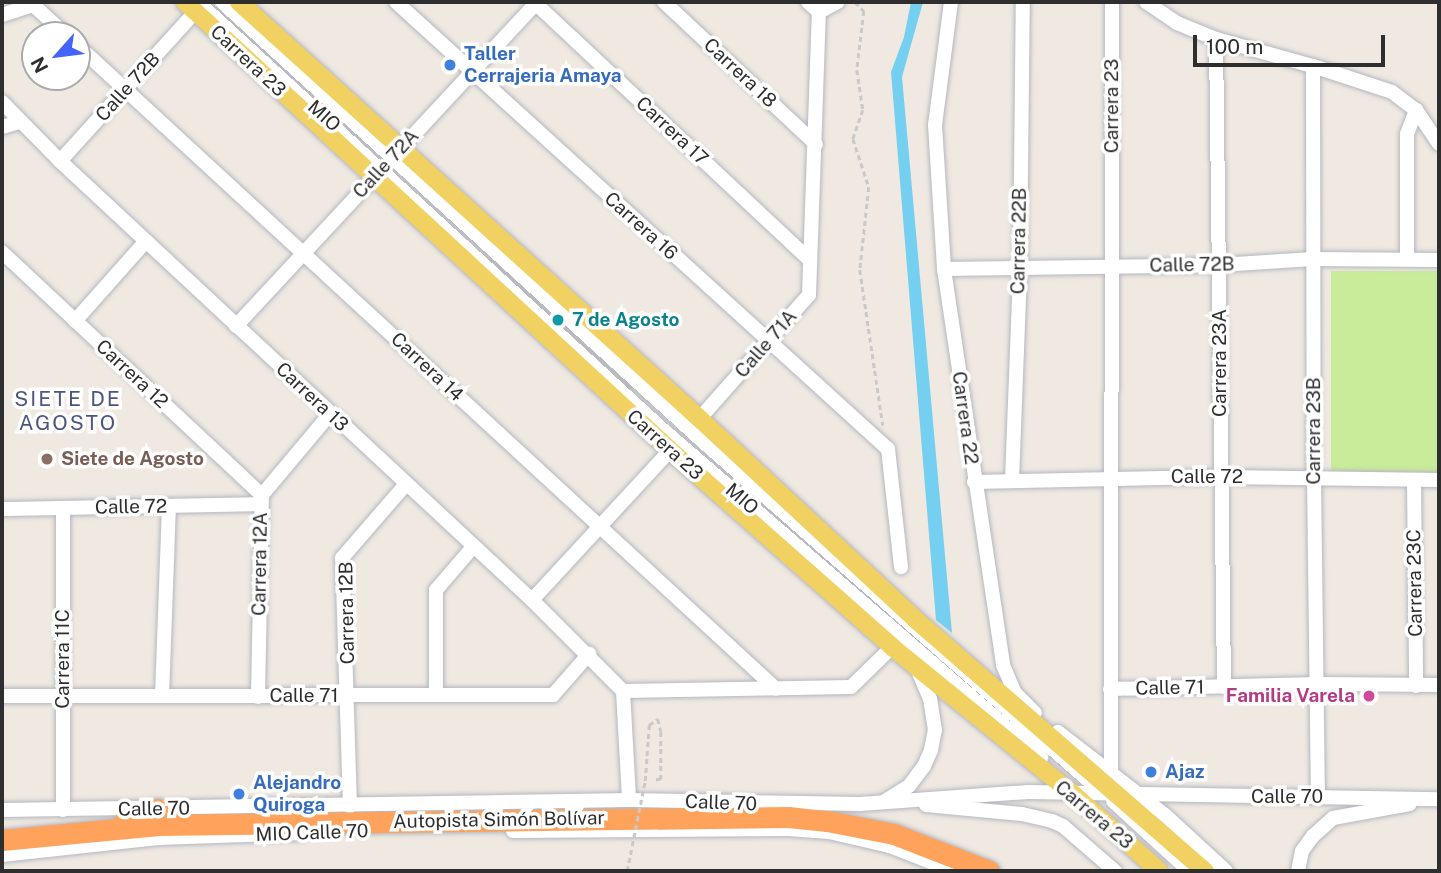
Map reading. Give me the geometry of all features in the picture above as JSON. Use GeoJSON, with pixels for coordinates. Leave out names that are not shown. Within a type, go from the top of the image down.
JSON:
{"type":"FeatureCollection","features":[{"type":"Feature","properties":{"kind":"highway"},"geometry":{"type":"LineString","coordinates":[[691,816],[719,802],[751,817]]}},
{"type":"Feature","properties":{"kind":"highway"},"geometry":{"type":"LineString","coordinates":[[86,832],[157,809]]}},
{"type":"Feature","properties":{"kind":"highway","name":"Autopista Simón Bolívar"},"geometry":{"type":"LineString","coordinates":[[2,840],[158,825],[751,817],[827,821],[868,833],[894,834],[989,871]]}},
{"type":"Feature","properties":{"kind":"main road","name":"Carrera 23"},"geometry":{"type":"LineString","coordinates":[[239,2],[396,153],[695,424],[916,620],[1112,787]]}},
{"type":"Feature","properties":{"kind":"main road","name":"Carrera 23"},"geometry":{"type":"LineString","coordinates":[[193,5],[892,647],[1079,794],[1160,871]]}},
{"type":"Feature","properties":{"kind":"main road"},"geometry":{"type":"LineString","coordinates":[[1112,787],[1205,871]]}},
{"type":"Feature","properties":{"kind":"street","name":"MIO"},"geometry":{"type":"LineString","coordinates":[[222,2],[396,153]]}},
{"type":"Feature","properties":{"kind":"street","name":"Carrera 16"},"geometry":{"type":"LineString","coordinates":[[396,2],[887,449]]}},
{"type":"Feature","properties":{"kind":"street","name":"Calle 72A"},"geometry":{"type":"LineString","coordinates":[[236,326],[535,2]]}},
{"type":"Feature","properties":{"kind":"street","name":"Carrera 17"},"geometry":{"type":"LineString","coordinates":[[535,2],[810,260]]}},
{"type":"Feature","properties":{"kind":"street","name":"Carrera 18"},"geometry":{"type":"LineString","coordinates":[[664,2],[816,144]]}},
{"type":"Feature","properties":{"kind":"street"},"geometry":{"type":"LineString","coordinates":[[808,2],[819,12],[838,2]]}},
{"type":"Feature","properties":{"kind":"street","name":"Carrera 22"},"geometry":{"type":"LineString","coordinates":[[951,2],[935,125],[944,269],[974,482],[1006,678],[1028,707],[1112,787]]}},
{"type":"Feature","properties":{"kind":"street","name":"Carrera 22B"},"geometry":{"type":"LineString","coordinates":[[1012,480],[1020,268],[1023,2]]}},
{"type":"Feature","properties":{"kind":"street","name":"Carrera 23"},"geometry":{"type":"LineString","coordinates":[[1112,2],[1112,787],[1142,796],[1226,871]]}},
{"type":"Feature","properties":{"kind":"street"},"geometry":{"type":"LineString","coordinates":[[1146,2],[1177,23],[1216,39],[1313,66],[1392,92],[1416,110],[1439,144]]}},
{"type":"Feature","properties":{"kind":"street"},"geometry":{"type":"LineString","coordinates":[[2,15],[32,3],[51,21]]}},
{"type":"Feature","properties":{"kind":"street","name":"Calle 72B"},"geometry":{"type":"LineString","coordinates":[[60,161],[126,90],[193,5]]}},
{"type":"Feature","properties":{"kind":"street","name":"Calle 71A"},"geometry":{"type":"LineString","coordinates":[[532,600],[695,424],[808,295],[816,144],[819,12]]}},
{"type":"Feature","properties":{"kind":"street","name":"Carrera 23A"},"geometry":{"type":"LineString","coordinates":[[1216,39],[1224,687]]}},
{"type":"Feature","properties":{"kind":"street","name":"Carrera 14"},"geometry":{"type":"LineString","coordinates":[[91,58],[776,689]]}},
{"type":"Feature","properties":{"kind":"street","name":"Carrera 23B"},"geometry":{"type":"LineString","coordinates":[[1313,66],[1318,797]]}},
{"type":"Feature","properties":{"kind":"street","name":"Carrera 13"},"geometry":{"type":"LineString","coordinates":[[2,102],[60,161],[589,654],[623,691]]}},
{"type":"Feature","properties":{"kind":"street"},"geometry":{"type":"LineString","coordinates":[[1407,260],[1407,134],[1416,110]]}},
{"type":"Feature","properties":{"kind":"street"},"geometry":{"type":"LineString","coordinates":[[2,127],[20,122]]}},
{"type":"Feature","properties":{"kind":"street"},"geometry":{"type":"LineString","coordinates":[[75,321],[146,241]]}},
{"type":"Feature","properties":{"kind":"street","name":"Carrera 12"},"geometry":{"type":"LineString","coordinates":[[2,252],[261,499]]}},
{"type":"Feature","properties":{"kind":"street","name":"Calle 72B"},"geometry":{"type":"LineString","coordinates":[[944,269],[1220,265],[1313,259],[1439,260]]}},
{"type":"Feature","properties":{"kind":"street","name":"Carrera 12A"},"geometry":{"type":"LineString","coordinates":[[258,696],[261,499],[330,414]]}},
{"type":"Feature","properties":{"kind":"street","name":"MIO"},"geometry":{"type":"LineString","coordinates":[[674,447],[1171,871]]}},
{"type":"Feature","properties":{"kind":"street"},"geometry":{"type":"LineString","coordinates":[[887,449],[901,567]]}},
{"type":"Feature","properties":{"kind":"street","name":"Calle 72"},"geometry":{"type":"LineString","coordinates":[[974,482],[1221,477],[1439,480]]}},
{"type":"Feature","properties":{"kind":"street","name":"Carrera 23C"},"geometry":{"type":"LineString","coordinates":[[1414,480],[1416,686]]}},
{"type":"Feature","properties":{"kind":"street","name":"Carrera 12B"},"geometry":{"type":"LineString","coordinates":[[350,806],[349,696],[342,558],[405,484]]}},
{"type":"Feature","properties":{"kind":"street","name":"Calle 72"},"geometry":{"type":"LineString","coordinates":[[2,509],[169,506],[261,499]]}},
{"type":"Feature","properties":{"kind":"street"},"geometry":{"type":"LineString","coordinates":[[162,696],[169,506]]}},
{"type":"Feature","properties":{"kind":"street","name":"Carrera 11C"},"geometry":{"type":"LineString","coordinates":[[63,508],[63,810]]}},
{"type":"Feature","properties":{"kind":"street"},"geometry":{"type":"LineString","coordinates":[[436,695],[436,590],[473,547]]}},
{"type":"Feature","properties":{"kind":"street"},"geometry":{"type":"LineString","coordinates":[[629,800],[623,691],[851,687],[892,647]]}},
{"type":"Feature","properties":{"kind":"street","name":"Calle 71"},"geometry":{"type":"LineString","coordinates":[[2,696],[553,695],[589,654]]}},
{"type":"Feature","properties":{"kind":"street"},"geometry":{"type":"LineString","coordinates":[[881,803],[909,786],[925,766],[931,750],[935,730],[930,699],[917,668]]}},
{"type":"Feature","properties":{"kind":"street","name":"Calle 71"},"geometry":{"type":"LineString","coordinates":[[1110,689],[1318,684],[1439,685]]}},
{"type":"Feature","properties":{"kind":"street"},"geometry":{"type":"LineString","coordinates":[[1112,787],[1189,871]]}},
{"type":"Feature","properties":{"kind":"street","name":"Calle 70"},"geometry":{"type":"LineString","coordinates":[[2,810],[629,800],[881,803],[1029,792],[1079,794],[1112,787],[1142,796],[1439,799]]}},
{"type":"Feature","properties":{"kind":"street"},"geometry":{"type":"LineString","coordinates":[[1298,871],[1302,851],[1313,836],[1333,818],[1439,799]]}},
{"type":"Feature","properties":{"kind":"street"},"geometry":{"type":"LineString","coordinates":[[905,801],[955,809],[1022,814],[1052,821],[1063,826],[1115,871]]}},
{"type":"Feature","properties":{"kind":"street","name":"MIO Calle 70"},"geometry":{"type":"LineString","coordinates":[[2,855],[158,838],[351,832],[788,829],[868,833],[953,871]]}},
{"type":"Feature","properties":{"kind":"path"},"geometry":{"type":"LineString","coordinates":[[855,2],[864,11],[857,70],[863,110],[853,139],[869,187],[860,270],[887,449]]}},
{"type":"Feature","properties":{"kind":"path"},"geometry":{"type":"LineString","coordinates":[[627,871],[645,780],[649,725],[658,719],[661,732],[661,779],[655,780]]}},
{"type":"Feature","properties":{"kind":"green space"},"geometry":{"type":"Polygon","coordinates":[[[1331,271],[1439,271],[1439,473],[1331,473],[1331,271]]]}},
{"type":"Feature","properties":{"kind":"water"},"geometry":{"type":"Polygon","coordinates":[[[911,2],[923,2],[902,77],[952,633],[936,620],[891,72],[904,37],[911,2]]]}},
{"type":"Feature","properties":{"kind":"building","name":"7 de Agosto"},"geometry":{"type":"Polygon","coordinates":[[[494,253],[629,379],[620,389],[485,263],[494,253]]]}},
{"type":"Feature","properties":{"kind":"place","name":"Taller Cerrajeria Amaya"},"geometry":{"type":"Point","coordinates":[450,65]}},
{"type":"Feature","properties":{"kind":"place","name":"7 de Agosto"},"geometry":{"type":"Point","coordinates":[558,320]}},
{"type":"Feature","properties":{"kind":"place","name":"Siete de Agosto"},"geometry":{"type":"Point","coordinates":[47,459]}},
{"type":"Feature","properties":{"kind":"place","name":"Familia Varela"},"geometry":{"type":"Point","coordinates":[1369,696]}},
{"type":"Feature","properties":{"kind":"place","name":"Ajaz"},"geometry":{"type":"Point","coordinates":[1151,772]}},
{"type":"Feature","properties":{"kind":"place","name":"Alejandro Quiroga"},"geometry":{"type":"Point","coordinates":[239,794]}},
{"type":"Feature","properties":{"kind":"district","name":"SIETE DE AGOSTO"},"geometry":{"type":"Point","coordinates":[68,411]}}]}
